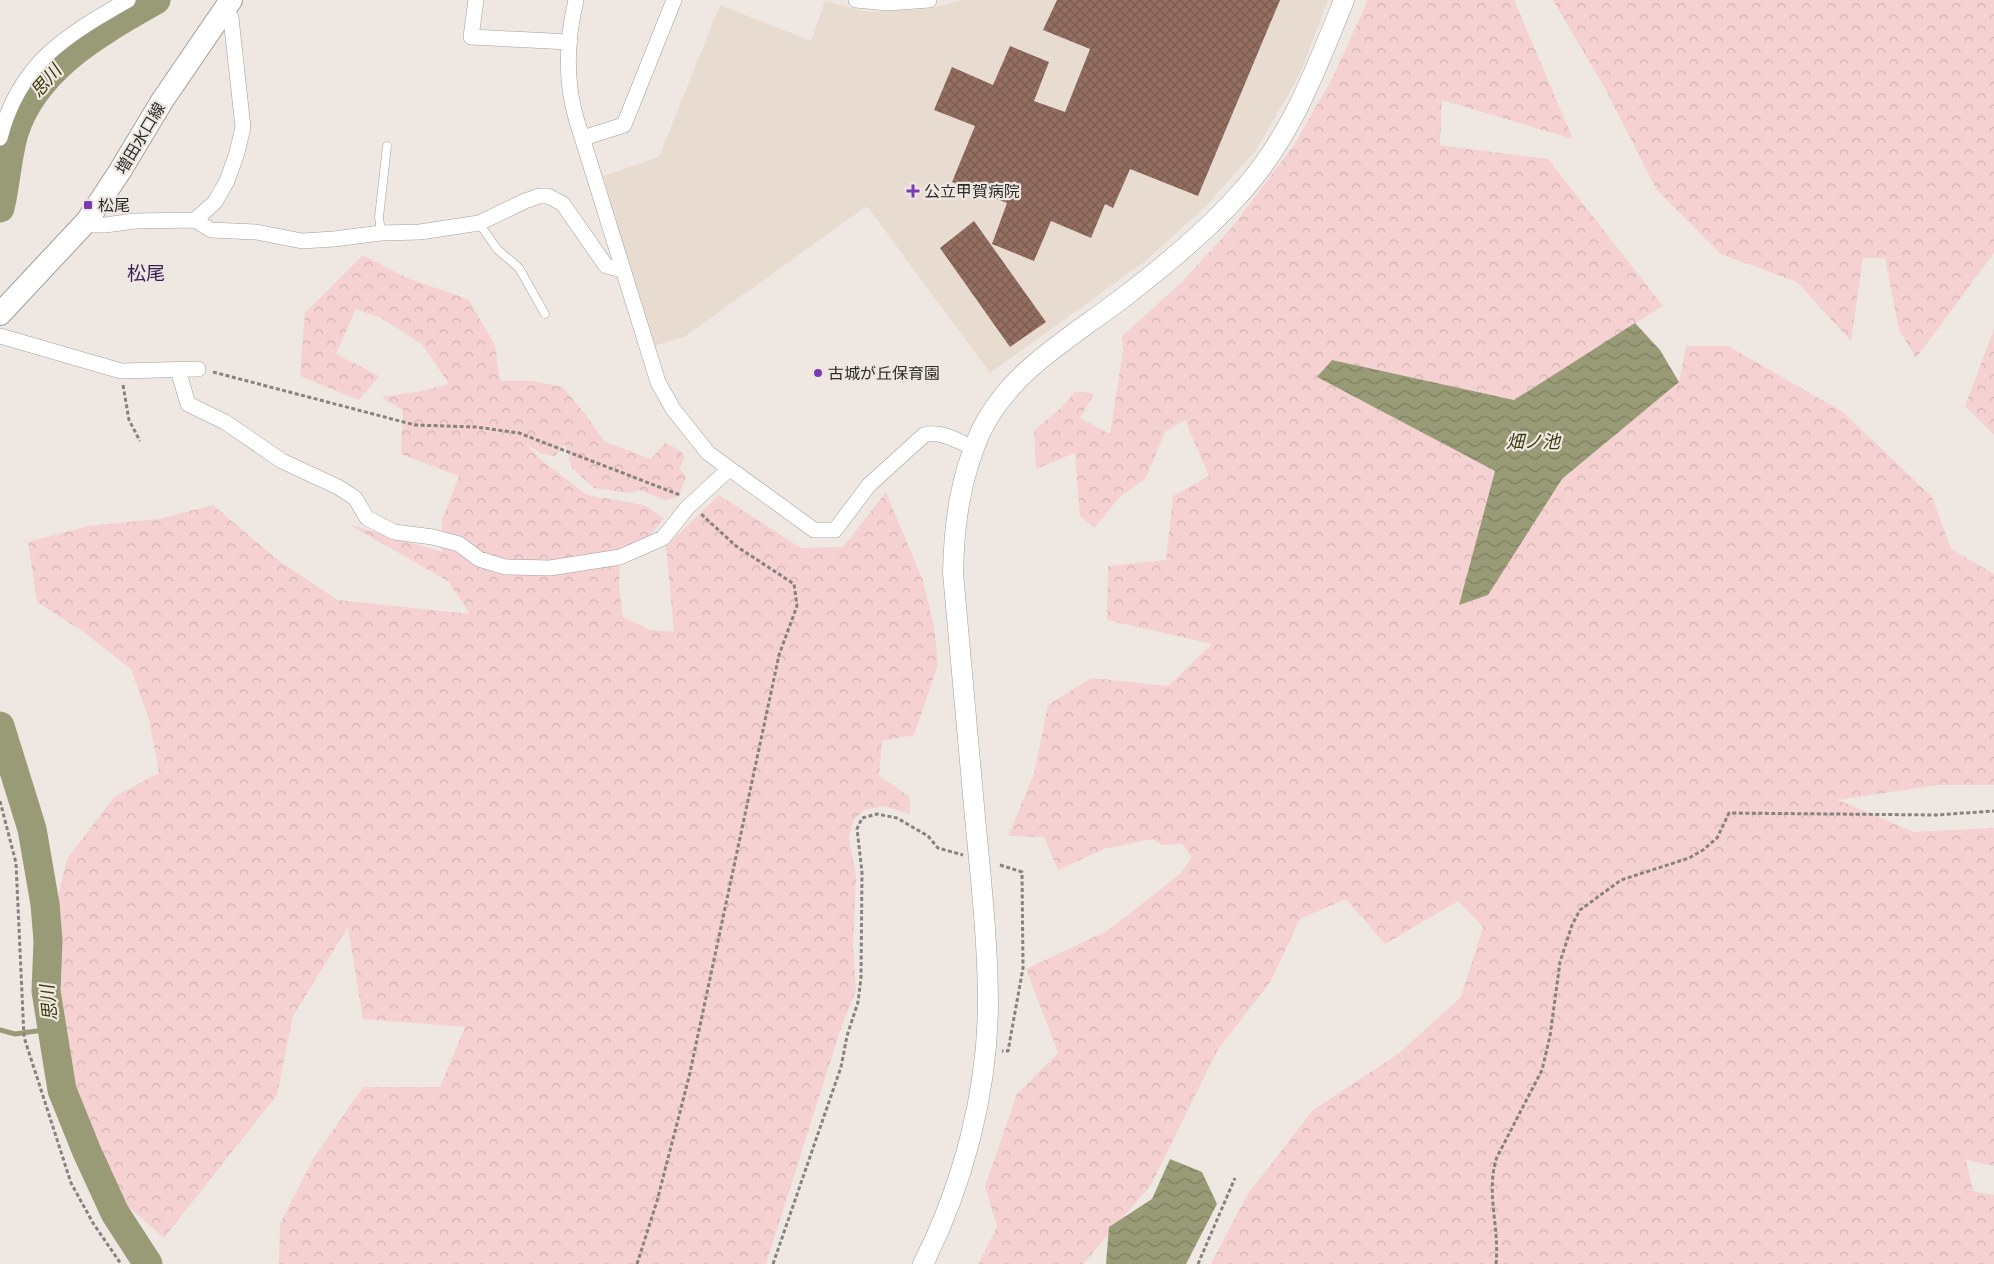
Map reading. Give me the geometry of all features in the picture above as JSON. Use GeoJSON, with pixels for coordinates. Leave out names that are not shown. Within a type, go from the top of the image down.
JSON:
{"type":"FeatureCollection","features":[{"type":"Feature","properties":{"kind":"main road","name":"増田水口線"},"geometry":{"type":"LineString","coordinates":[[0,314],[87,220],[120,171],[162,101],[228,5]]}},
{"type":"Feature","properties":{"kind":"street"},"geometry":{"type":"LineString","coordinates":[[0,138],[11,102],[32,69],[69,36],[128,0]]}},
{"type":"Feature","properties":{"kind":"street"},"geometry":{"type":"LineString","coordinates":[[476,0],[471,37],[570,42]]}},
{"type":"Feature","properties":{"kind":"street"},"geometry":{"type":"LineString","coordinates":[[576,0],[570,42],[570,90],[583,138],[658,382],[673,409],[708,453],[814,530],[835,530],[869,485],[924,435],[932,432],[974,448]]}},
{"type":"Feature","properties":{"kind":"street"},"geometry":{"type":"LineString","coordinates":[[583,138],[624,125],[674,0]]}},
{"type":"Feature","properties":{"kind":"street"},"geometry":{"type":"LineString","coordinates":[[856,0],[888,3],[929,0]]}},
{"type":"Feature","properties":{"kind":"street"},"geometry":{"type":"LineString","coordinates":[[924,1264],[949,1207],[970,1138],[984,1052],[988,1008],[983,886],[954,573],[954,534],[959,499],[974,448],[991,415],[1027,371],[1058,344],[1123,298],[1197,238],[1257,174],[1273,152],[1303,100],[1344,0]]}},
{"type":"Feature","properties":{"kind":"street"},"geometry":{"type":"LineString","coordinates":[[195,220],[215,202],[227,181],[237,153],[243,127],[228,5]]}},
{"type":"Feature","properties":{"kind":"street"},"geometry":{"type":"LineString","coordinates":[[87,220],[94,224],[105,225],[136,221],[195,220],[211,230],[256,232],[302,241],[381,233],[420,232],[479,223],[525,201],[539,196],[548,196],[563,204],[606,266],[623,270]]}},
{"type":"Feature","properties":{"kind":"street"},"geometry":{"type":"LineString","coordinates":[[0,336],[121,371],[198,369]]}},
{"type":"Feature","properties":{"kind":"street"},"geometry":{"type":"LineString","coordinates":[[178,370],[188,404],[225,422],[282,461],[308,475],[338,487],[355,498],[366,518],[394,532],[433,537],[459,544],[479,558],[506,567],[550,568],[620,557],[663,538],[691,505],[728,469]]}},
{"type":"Feature","properties":{"kind":"lane"},"geometry":{"type":"LineString","coordinates":[[381,233],[379,217],[386,146]]}},
{"type":"Feature","properties":{"kind":"lane"},"geometry":{"type":"LineString","coordinates":[[479,223],[497,249],[519,268],[545,314]]}},
{"type":"Feature","properties":{"kind":"path"},"geometry":{"type":"LineString","coordinates":[[198,369],[226,374],[415,425],[476,427],[519,433],[679,494],[736,546],[794,584],[797,606],[780,655],[689,1077],[657,1200],[637,1264]]}},
{"type":"Feature","properties":{"kind":"path"},"geometry":{"type":"LineString","coordinates":[[121,371],[129,420],[140,441]]}},
{"type":"Feature","properties":{"kind":"path"},"geometry":{"type":"LineString","coordinates":[[0,801],[16,863],[24,1037],[71,1183],[93,1224],[121,1264]]}},
{"type":"Feature","properties":{"kind":"path"},"geometry":{"type":"LineString","coordinates":[[1496,1264],[1498,1248],[1492,1172],[1496,1157],[1542,1070],[1550,1036],[1560,962],[1572,925],[1580,910],[1621,880],[1689,858],[1703,850],[1717,838],[1729,813],[1936,815],[1994,811]]}},
{"type":"Feature","properties":{"kind":"path"},"geometry":{"type":"LineString","coordinates":[[773,1264],[841,1067],[847,1036],[858,1002],[862,872],[857,829],[862,818],[877,814],[897,818],[928,836],[938,848],[964,855]]}},
{"type":"Feature","properties":{"kind":"path"},"geometry":{"type":"LineString","coordinates":[[984,1052],[1008,1051],[1023,968],[1022,872],[1000,865]]}},
{"type":"Feature","properties":{"kind":"path"},"geometry":{"type":"LineString","coordinates":[[1198,1264],[1235,1178]]}},
{"type":"Feature","properties":{"kind":"shaded area","name":"公立甲賀病院"},"geometry":{"type":"Polygon","coordinates":[[[964,0],[1328,0],[1300,74],[1256,150],[1205,207],[1143,263],[990,373],[867,206],[684,337],[653,346],[603,176],[659,157],[720,5],[811,41],[825,1],[867,12],[926,9],[964,0]]]}},
{"type":"Feature","properties":{"kind":"green space"},"geometry":{"type":"Polygon","coordinates":[[[1368,0],[1514,0],[1573,139],[1442,100],[1440,145],[1548,159],[1663,306],[1514,400],[1332,360],[1317,377],[1495,471],[1460,605],[1488,594],[1562,479],[1679,382],[1686,346],[1728,346],[1843,412],[1932,497],[1951,549],[1994,574],[1994,785],[1938,785],[1838,800],[1914,832],[1994,828],[1994,1166],[1966,1160],[1973,1191],[1994,1195],[1994,1264],[1211,1264],[1247,1195],[1313,1110],[1398,1054],[1461,997],[1483,927],[1458,901],[1385,944],[1346,899],[1300,919],[1271,981],[1217,1051],[1151,1185],[1083,1264],[978,1264],[997,1227],[985,1186],[1017,1094],[1058,1053],[1026,969],[1107,931],[1180,874],[1192,857],[1182,844],[1162,845],[1153,839],[1104,849],[1058,870],[1044,837],[1008,836],[1034,774],[1048,705],[1091,678],[1168,686],[1212,644],[1107,620],[1108,566],[1166,560],[1173,496],[1209,476],[1185,420],[1165,432],[1146,478],[1120,497],[1094,528],[1080,516],[1075,453],[1036,469],[1034,430],[1061,408],[1076,391],[1094,394],[1080,418],[1110,434],[1123,351],[1122,336],[1182,282],[1233,226],[1294,145],[1333,77],[1368,0]]]}},
{"type":"Feature","properties":{"kind":"green space"},"geometry":{"type":"Polygon","coordinates":[[[1553,0],[1994,0],[1994,253],[1916,358],[1899,330],[1885,258],[1863,258],[1851,341],[1797,282],[1721,254],[1656,189],[1606,90],[1553,0]]]}},
{"type":"Feature","properties":{"kind":"green space"},"geometry":{"type":"Polygon","coordinates":[[[363,255],[407,278],[468,299],[495,345],[500,381],[532,381],[563,387],[605,442],[651,459],[665,443],[681,451],[684,457],[680,469],[686,477],[678,497],[665,500],[639,490],[629,493],[594,488],[572,468],[565,444],[555,456],[542,454],[526,444],[540,459],[587,495],[644,505],[664,518],[649,537],[620,556],[619,587],[623,617],[650,630],[674,632],[666,546],[719,495],[801,548],[843,547],[886,492],[923,581],[934,626],[938,665],[914,735],[882,741],[879,776],[910,797],[910,814],[883,806],[864,810],[854,819],[849,838],[856,877],[853,947],[856,990],[840,1031],[766,1264],[279,1264],[280,1224],[313,1159],[363,1087],[440,1087],[465,1027],[363,1019],[348,927],[293,1016],[277,1095],[164,1238],[80,1164],[49,1094],[41,1010],[41,965],[67,859],[114,797],[159,773],[149,719],[131,669],[82,631],[37,602],[28,542],[88,526],[159,519],[213,505],[278,560],[338,600],[470,614],[448,581],[348,524],[442,552],[442,520],[459,476],[401,454],[403,410],[381,397],[422,391],[449,384],[422,344],[381,318],[356,309],[336,354],[379,376],[359,400],[300,376],[305,313],[363,255]]]}},
{"type":"Feature","properties":{"kind":"green space"},"geometry":{"type":"Polygon","coordinates":[[[1994,329],[1994,435],[1965,406],[1994,329]]]}},
{"type":"Feature","properties":{"kind":"water","name":"畑ノ池"},"geometry":{"type":"Polygon","coordinates":[[[1635,323],[1660,350],[1679,382],[1562,479],[1488,595],[1459,605],[1495,471],[1317,377],[1332,360],[1514,400],[1635,323]]]}},
{"type":"Feature","properties":{"kind":"water"},"geometry":{"type":"Polygon","coordinates":[[[1170,1159],[1202,1172],[1217,1204],[1186,1264],[1106,1264],[1109,1227],[1152,1199],[1170,1159]]]}},
{"type":"Feature","properties":{"kind":"building","name":"公立甲賀病院"},"geometry":{"type":"Polygon","coordinates":[[[1057,0],[1280,0],[1198,196],[1130,169],[1113,208],[1105,204],[1091,238],[1051,221],[1034,261],[992,244],[1007,203],[952,182],[975,126],[934,110],[952,67],[993,85],[1010,46],[1049,62],[1034,101],[1065,112],[1090,49],[1043,30],[1057,0]]]}},
{"type":"Feature","properties":{"kind":"building"},"geometry":{"type":"Polygon","coordinates":[[[974,221],[1046,322],[1010,347],[940,248],[974,221]]]}},
{"type":"Feature","properties":{"kind":"waterway","name":"思川"},"geometry":{"type":"LineString","coordinates":[[0,208],[14,133],[24,110],[37,89],[53,70],[92,39],[156,0]]}},
{"type":"Feature","properties":{"kind":"waterway","name":"思川"},"geometry":{"type":"LineString","coordinates":[[0,726],[32,829],[45,904],[48,941],[46,991],[62,1090],[87,1152],[115,1213],[148,1264]]}},
{"type":"Feature","properties":{"kind":"waterway"},"geometry":{"type":"LineString","coordinates":[[0,1030],[15,1034],[51,1029]]}},
{"type":"Feature","properties":{"kind":"place","name":"公立甲賀病院"},"geometry":{"type":"Point","coordinates":[913,191]}},
{"type":"Feature","properties":{"kind":"place","name":"松尾"},"geometry":{"type":"Point","coordinates":[88,205]}},
{"type":"Feature","properties":{"kind":"place","name":"古城が丘保育園"},"geometry":{"type":"Point","coordinates":[818,373]}},
{"type":"Feature","properties":{"kind":"district","name":"松尾"},"geometry":{"type":"Point","coordinates":[146,273]}}]}
